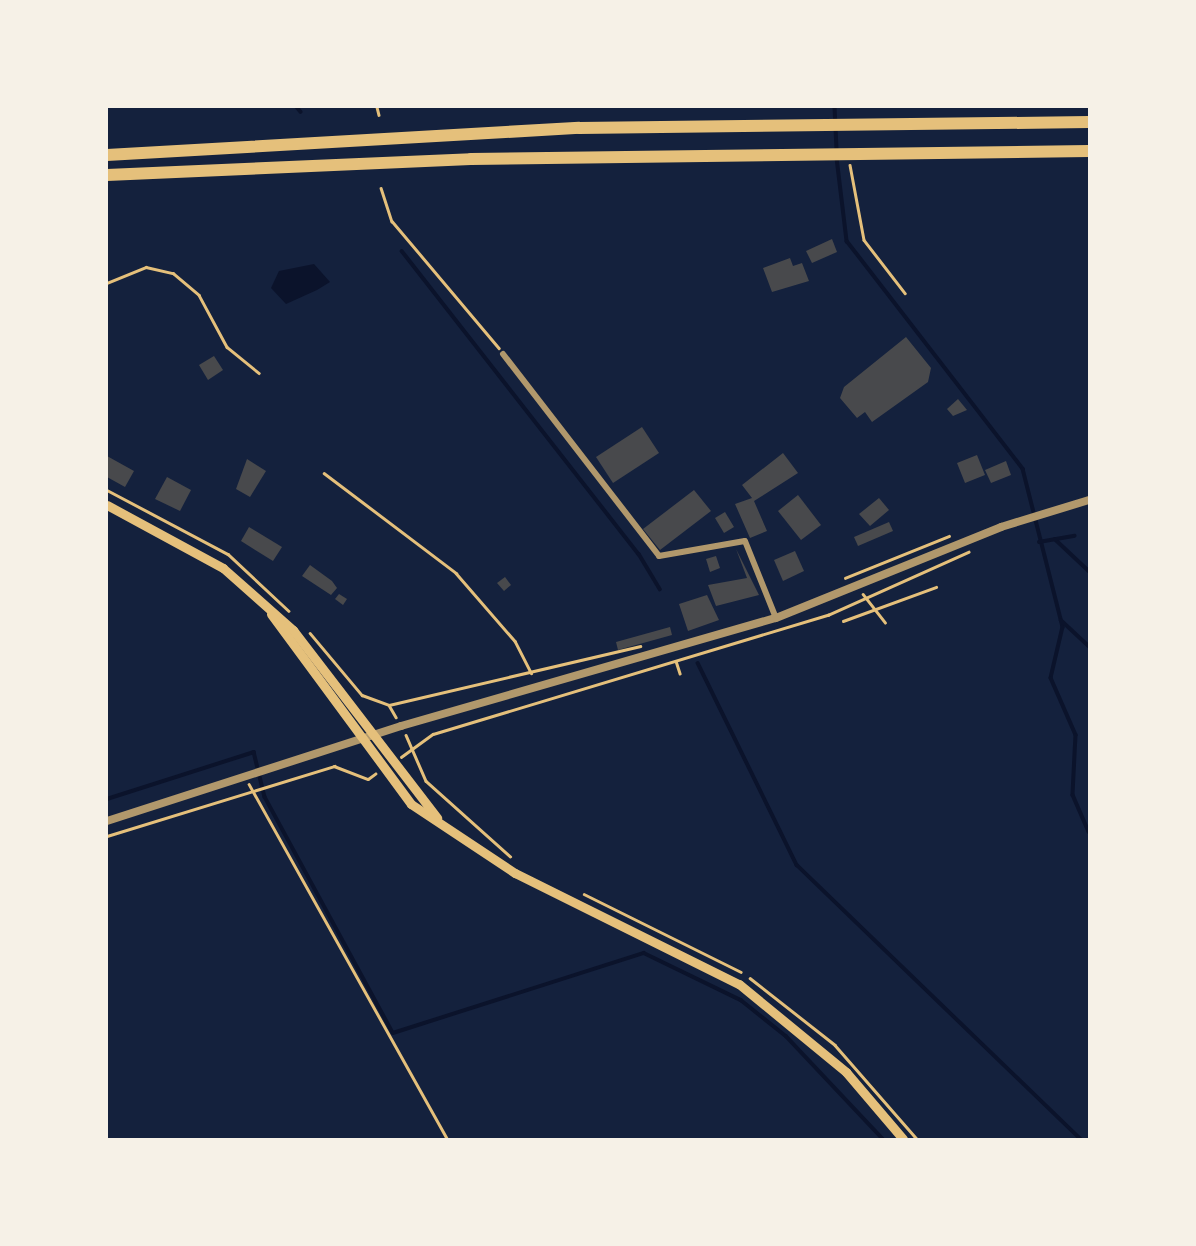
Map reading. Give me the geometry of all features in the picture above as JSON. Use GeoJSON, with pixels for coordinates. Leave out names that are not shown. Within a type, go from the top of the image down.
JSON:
{"type":"FeatureCollection","features":[{"type":"Feature","properties":{"kind":"highway"},"geometry":{"type":"LineString","coordinates":[[107,155],[723,124],[1089,122]]}},
{"type":"Feature","properties":{"kind":"highway"},"geometry":{"type":"LineString","coordinates":[[107,149],[160,151]]}},
{"type":"Feature","properties":{"kind":"highway"},"geometry":{"type":"LineString","coordinates":[[107,175],[726,154],[1089,151]]}},
{"type":"Feature","properties":{"kind":"main road"},"geometry":{"type":"LineString","coordinates":[[107,505],[223,568],[323,660],[439,820]]}},
{"type":"Feature","properties":{"kind":"main road"},"geometry":{"type":"LineString","coordinates":[[271,614],[380,771],[411,804],[524,878],[739,984],[846,1072],[903,1139]]}},
{"type":"Feature","properties":{"kind":"street"},"geometry":{"type":"LineString","coordinates":[[503,354],[659,556],[745,541],[776,618]]}},
{"type":"Feature","properties":{"kind":"street"},"geometry":{"type":"LineString","coordinates":[[107,821],[357,739],[776,618],[858,588],[1001,527],[1089,500]]}},
{"type":"Feature","properties":{"kind":"path"},"geometry":{"type":"LineString","coordinates":[[377,107],[379,115]]}},
{"type":"Feature","properties":{"kind":"path"},"geometry":{"type":"LineString","coordinates":[[849,162],[864,240],[905,293]]}},
{"type":"Feature","properties":{"kind":"path"},"geometry":{"type":"LineString","coordinates":[[380,188],[392,221],[503,354]]}},
{"type":"Feature","properties":{"kind":"path"},"geometry":{"type":"LineString","coordinates":[[107,283],[146,267],[173,273],[199,295],[227,347],[259,373]]}},
{"type":"Feature","properties":{"kind":"path"},"geometry":{"type":"LineString","coordinates":[[324,473],[456,573],[514,641],[531,673]]}},
{"type":"Feature","properties":{"kind":"path"},"geometry":{"type":"LineString","coordinates":[[835,582],[960,532]]}},
{"type":"Feature","properties":{"kind":"path"},"geometry":{"type":"LineString","coordinates":[[844,621],[873,606],[936,587]]}},
{"type":"Feature","properties":{"kind":"path"},"geometry":{"type":"LineString","coordinates":[[858,588],[885,622]]}},
{"type":"Feature","properties":{"kind":"path"},"geometry":{"type":"LineString","coordinates":[[389,705],[652,643]]}},
{"type":"Feature","properties":{"kind":"path"},"geometry":{"type":"LineString","coordinates":[[672,648],[680,673]]}},
{"type":"Feature","properties":{"kind":"path"},"geometry":{"type":"LineString","coordinates":[[396,761],[412,750]]}},
{"type":"Feature","properties":{"kind":"path"},"geometry":{"type":"LineString","coordinates":[[107,836],[334,766],[369,779],[380,771]]}},
{"type":"Feature","properties":{"kind":"path"},"geometry":{"type":"LineString","coordinates":[[245,775],[447,1139]]}},
{"type":"Feature","properties":{"kind":"water"},"geometry":{"type":"Polygon","coordinates":[[[314,264],[330,282],[317,290],[286,304],[271,288],[279,271],[314,264]]]}},
{"type":"Feature","properties":{"kind":"building"},"geometry":{"type":"Polygon","coordinates":[[[832,239],[837,252],[812,263],[806,251],[832,239]]]}},
{"type":"Feature","properties":{"kind":"building"},"geometry":{"type":"Polygon","coordinates":[[[790,258],[793,266],[802,263],[809,281],[772,292],[763,268],[790,258]]]}},
{"type":"Feature","properties":{"kind":"building"},"geometry":{"type":"Polygon","coordinates":[[[906,337],[931,368],[928,382],[872,422],[865,412],[857,418],[840,398],[844,387],[906,337]]]}},
{"type":"Feature","properties":{"kind":"building"},"geometry":{"type":"Polygon","coordinates":[[[214,356],[223,370],[208,380],[199,365],[214,356]]]}},
{"type":"Feature","properties":{"kind":"building"},"geometry":{"type":"Polygon","coordinates":[[[958,399],[967,410],[953,416],[947,409],[958,399]]]}},
{"type":"Feature","properties":{"kind":"building"},"geometry":{"type":"Polygon","coordinates":[[[642,427],[659,453],[613,483],[596,457],[642,427]]]}},
{"type":"Feature","properties":{"kind":"building"},"geometry":{"type":"Polygon","coordinates":[[[783,453],[798,473],[754,501],[767,531],[750,538],[735,504],[752,498],[742,485],[783,453]]]}},
{"type":"Feature","properties":{"kind":"building"},"geometry":{"type":"Polygon","coordinates":[[[977,455],[985,475],[965,483],[957,463],[977,455]]]}},
{"type":"Feature","properties":{"kind":"building"},"geometry":{"type":"Polygon","coordinates":[[[107,456],[134,471],[125,487],[107,477],[107,456]]]}},
{"type":"Feature","properties":{"kind":"building"},"geometry":{"type":"Polygon","coordinates":[[[247,459],[266,471],[250,497],[236,489],[247,459]]]}},
{"type":"Feature","properties":{"kind":"building"},"geometry":{"type":"Polygon","coordinates":[[[1006,461],[1011,475],[991,483],[985,470],[1006,461]]]}},
{"type":"Feature","properties":{"kind":"building"},"geometry":{"type":"Polygon","coordinates":[[[167,477],[191,490],[180,511],[155,499],[167,477]]]}},
{"type":"Feature","properties":{"kind":"building"},"geometry":{"type":"Polygon","coordinates":[[[694,490],[711,511],[660,550],[643,529],[694,490]]]}},
{"type":"Feature","properties":{"kind":"building"},"geometry":{"type":"Polygon","coordinates":[[[798,495],[821,525],[801,540],[778,511],[798,495]]]}},
{"type":"Feature","properties":{"kind":"building"},"geometry":{"type":"Polygon","coordinates":[[[879,498],[889,510],[870,526],[859,514],[879,498]]]}},
{"type":"Feature","properties":{"kind":"building"},"geometry":{"type":"Polygon","coordinates":[[[725,512],[734,527],[724,533],[715,518],[725,512]]]}},
{"type":"Feature","properties":{"kind":"building"},"geometry":{"type":"Polygon","coordinates":[[[889,522],[893,531],[858,546],[854,537],[889,522]]]}},
{"type":"Feature","properties":{"kind":"building"},"geometry":{"type":"Polygon","coordinates":[[[249,527],[282,547],[273,561],[241,541],[249,527]]]}},
{"type":"Feature","properties":{"kind":"building"},"geometry":{"type":"Polygon","coordinates":[[[736,549],[759,595],[716,606],[708,585],[747,578],[736,549]]]}},
{"type":"Feature","properties":{"kind":"building"},"geometry":{"type":"Polygon","coordinates":[[[795,551],[804,571],[783,581],[774,560],[795,551]]]}},
{"type":"Feature","properties":{"kind":"building"},"geometry":{"type":"Polygon","coordinates":[[[716,556],[720,568],[710,572],[706,559],[716,556]]]}},
{"type":"Feature","properties":{"kind":"building"},"geometry":{"type":"Polygon","coordinates":[[[310,565],[337,588],[331,595],[302,576],[310,565]]]}},
{"type":"Feature","properties":{"kind":"building"},"geometry":{"type":"Polygon","coordinates":[[[505,577],[511,585],[504,591],[497,583],[505,577]]]}},
{"type":"Feature","properties":{"kind":"building"},"geometry":{"type":"Polygon","coordinates":[[[339,594],[347,599],[343,605],[335,599],[339,594]]]}},
{"type":"Feature","properties":{"kind":"building"},"geometry":{"type":"Polygon","coordinates":[[[707,595],[719,620],[688,631],[679,604],[707,595]]]}},
{"type":"Feature","properties":{"kind":"building"},"geometry":{"type":"Polygon","coordinates":[[[670,627],[672,635],[618,650],[616,642],[670,627]]]}},
{"type":"Feature","properties":{"kind":"waterway"},"geometry":{"type":"LineString","coordinates":[[297,107],[301,112]]}},
{"type":"Feature","properties":{"kind":"waterway"},"geometry":{"type":"LineString","coordinates":[[835,107],[837,150]]}},
{"type":"Feature","properties":{"kind":"waterway"},"geometry":{"type":"LineString","coordinates":[[837,158],[847,241],[1023,469],[1063,627],[1051,678],[1076,735],[1073,795],[1089,832]]}},
{"type":"Feature","properties":{"kind":"waterway"},"geometry":{"type":"LineString","coordinates":[[402,251],[639,554],[660,589]]}},
{"type":"Feature","properties":{"kind":"waterway"},"geometry":{"type":"LineString","coordinates":[[1039,542],[1074,536]]}},
{"type":"Feature","properties":{"kind":"waterway"},"geometry":{"type":"LineString","coordinates":[[1055,539],[1089,571]]}},
{"type":"Feature","properties":{"kind":"waterway"},"geometry":{"type":"LineString","coordinates":[[1061,620],[1089,646]]}},
{"type":"Feature","properties":{"kind":"waterway"},"geometry":{"type":"LineString","coordinates":[[698,663],[797,865],[1081,1139]]}},
{"type":"Feature","properties":{"kind":"waterway"},"geometry":{"type":"LineString","coordinates":[[107,799],[254,752],[265,797],[393,1033],[644,953],[741,1000],[786,1036],[883,1139]]}}]}
